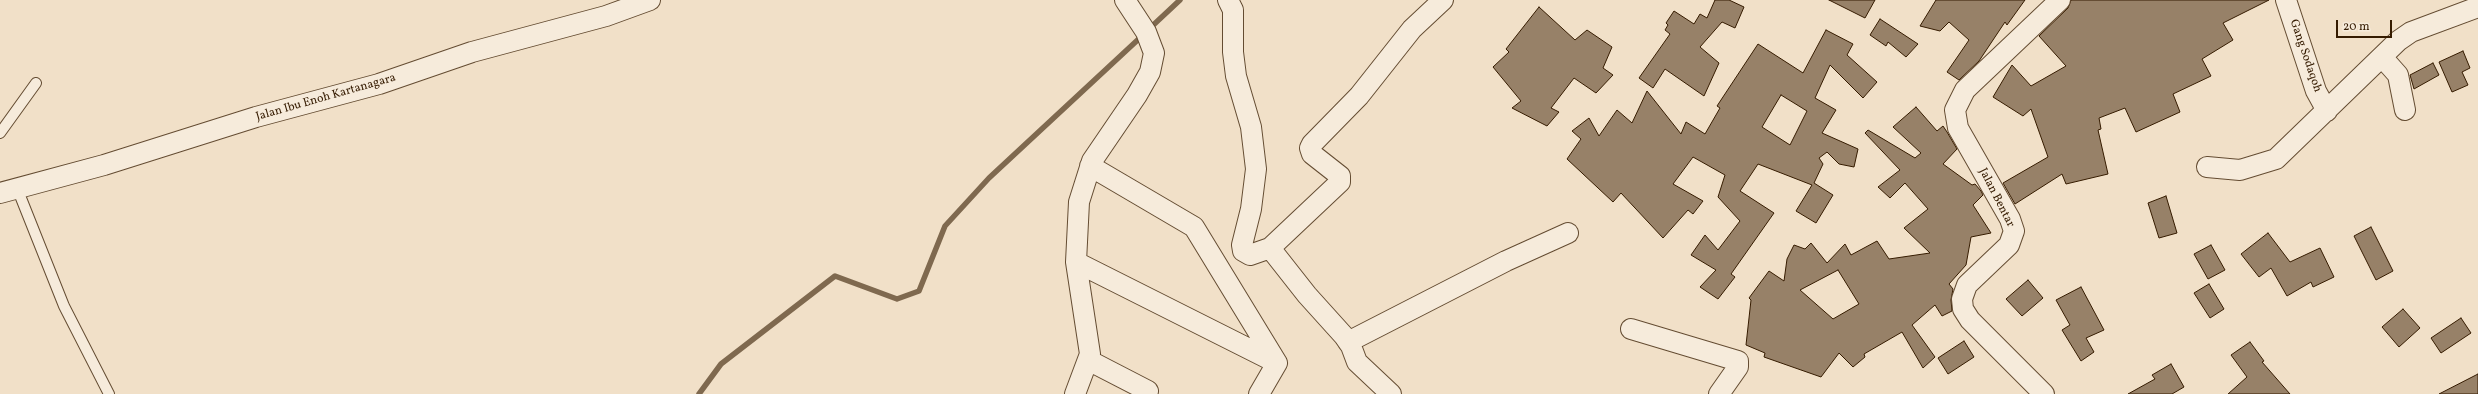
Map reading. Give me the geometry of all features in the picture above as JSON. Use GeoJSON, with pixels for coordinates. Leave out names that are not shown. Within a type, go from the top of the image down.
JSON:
{"type":"FeatureCollection","features":[{"type":"Feature","properties":{"kind":"street","name":"Jalan Ibu Enoh Kartanagara"},"geometry":{"type":"LineString","coordinates":[[9,191],[104,165],[256,117],[379,84],[472,52],[606,16],[650,0]]}},
{"type":"Feature","properties":{"kind":"street"},"geometry":{"type":"LineString","coordinates":[[1075,394],[1090,354],[1076,262],[1079,202],[1090,166],[1150,72],[1154,52],[1136,18],[1124,0]]}},
{"type":"Feature","properties":{"kind":"street"},"geometry":{"type":"LineString","coordinates":[[1228,0],[1233,10],[1233,52],[1236,76],[1251,127],[1256,170],[1252,209],[1242,245],[1243,250],[1250,254],[1270,248],[1340,182],[1340,176],[1312,154],[1310,148],[1312,144],[1359,96],[1412,29],[1443,0]]}},
{"type":"Feature","properties":{"kind":"street","name":"Jalan Bentar"},"geometry":{"type":"LineString","coordinates":[[2044,394],[1970,320],[1963,309],[1962,299],[1967,285],[2010,245],[2014,231],[2010,220],[1958,128],[1955,110],[1964,90],[2060,0]]}},
{"type":"Feature","properties":{"kind":"street","name":"Gang Sodaqoh"},"geometry":{"type":"LineString","coordinates":[[2286,0],[2316,91],[2327,111]]}},
{"type":"Feature","properties":{"kind":"street"},"geometry":{"type":"LineString","coordinates":[[2207,167],[2240,170],[2276,159],[2398,41],[2411,32],[2478,8]]}},
{"type":"Feature","properties":{"kind":"street"},"geometry":{"type":"LineString","coordinates":[[2382,57],[2398,75],[2405,110]]}},
{"type":"Feature","properties":{"kind":"street"},"geometry":{"type":"LineString","coordinates":[[1090,166],[1194,227],[1277,363]]}},
{"type":"Feature","properties":{"kind":"street"},"geometry":{"type":"LineString","coordinates":[[1348,342],[1506,261],[1568,233]]}},
{"type":"Feature","properties":{"kind":"street"},"geometry":{"type":"LineString","coordinates":[[1270,248],[1307,295],[1348,342],[1357,362],[1391,394]]}},
{"type":"Feature","properties":{"kind":"street"},"geometry":{"type":"LineString","coordinates":[[1076,262],[1277,363]]}},
{"type":"Feature","properties":{"kind":"street"},"geometry":{"type":"LineString","coordinates":[[1631,329],[1738,361],[1738,367],[1719,394]]}},
{"type":"Feature","properties":{"kind":"street"},"geometry":{"type":"LineString","coordinates":[[1088,360],[1148,391]]}},
{"type":"Feature","properties":{"kind":"street"},"geometry":{"type":"LineString","coordinates":[[1259,394],[1277,363]]}},
{"type":"Feature","properties":{"kind":"lane"},"geometry":{"type":"LineString","coordinates":[[0,133],[36,83]]}},
{"type":"Feature","properties":{"kind":"lane"},"geometry":{"type":"LineString","coordinates":[[9,191],[64,306],[109,394]]}},
{"type":"Feature","properties":{"kind":"building"},"geometry":{"type":"Polygon","coordinates":[[[1715,0],[1729,0],[1744,7],[1735,28],[1722,22],[1700,47],[1719,63],[1704,96],[1665,69],[1653,88],[1639,78],[1670,34],[1665,30],[1668,25],[1666,23],[1674,11],[1694,24],[1700,14],[1707,18],[1715,0]]]}},
{"type":"Feature","properties":{"kind":"building"},"geometry":{"type":"Polygon","coordinates":[[[1829,0],[1875,0],[1865,18],[1829,0]]]}},
{"type":"Feature","properties":{"kind":"building"},"geometry":{"type":"Polygon","coordinates":[[[1936,0],[2025,0],[2007,25],[2005,22],[1979,61],[1959,80],[1947,72],[1969,40],[1949,22],[1940,31],[1920,26],[1936,0]]]}},
{"type":"Feature","properties":{"kind":"building"},"geometry":{"type":"Polygon","coordinates":[[[2071,0],[2269,0],[2223,23],[2233,40],[2202,59],[2211,76],[2173,94],[2180,112],[2136,132],[2125,108],[2099,118],[2101,129],[2098,130],[2108,174],[2066,184],[2062,174],[2015,204],[2003,183],[2048,157],[2031,109],[2023,116],[1993,97],[2012,65],[2031,86],[2066,66],[2039,36],[2068,8],[2071,0]]]}},
{"type":"Feature","properties":{"kind":"building"},"geometry":{"type":"Polygon","coordinates":[[[1539,7],[1575,40],[1587,30],[1612,47],[1603,68],[1613,75],[1596,93],[1574,78],[1551,108],[1559,112],[1547,126],[1512,108],[1521,101],[1493,67],[1509,52],[1506,49],[1539,7]]]}},
{"type":"Feature","properties":{"kind":"building"},"geometry":{"type":"Polygon","coordinates":[[[1880,19],[1918,44],[1906,57],[1888,42],[1886,46],[1870,35],[1880,19]]]}},
{"type":"Feature","properties":{"kind":"building"},"geometry":{"type":"Polygon","coordinates":[[[1826,30],[1853,44],[1847,55],[1877,82],[1863,98],[1830,65],[1815,98],[1836,110],[1822,133],[1858,149],[1854,167],[1839,164],[1827,152],[1819,158],[1823,164],[1814,183],[1833,195],[1816,223],[1796,211],[1812,185],[1758,164],[1740,191],[1774,213],[1731,274],[1735,277],[1718,299],[1700,287],[1716,270],[1691,255],[1705,235],[1718,250],[1740,221],[1718,197],[1725,175],[1693,157],[1673,184],[1703,201],[1693,214],[1688,210],[1663,238],[1621,193],[1613,202],[1567,159],[1581,139],[1572,131],[1589,118],[1599,136],[1617,110],[1632,123],[1647,91],[1681,134],[1686,122],[1705,134],[1720,108],[1717,106],[1758,44],[1803,73],[1826,30]],[[1781,95],[1762,127],[1790,145],[1807,111],[1781,95]]]}},
{"type":"Feature","properties":{"kind":"building"},"geometry":{"type":"Polygon","coordinates":[[[2463,51],[2470,68],[2462,72],[2468,85],[2452,92],[2439,62],[2463,51]]]}},
{"type":"Feature","properties":{"kind":"building"},"geometry":{"type":"Polygon","coordinates":[[[2433,63],[2439,75],[2414,89],[2410,75],[2433,63]]]}},
{"type":"Feature","properties":{"kind":"building"},"geometry":{"type":"Polygon","coordinates":[[[1916,107],[1937,131],[1943,126],[1957,149],[1943,164],[1972,185],[1975,184],[1981,191],[1983,195],[1973,205],[1991,233],[1971,237],[1966,265],[1949,284],[1953,289],[1951,300],[1952,311],[1942,316],[1935,305],[1912,325],[1935,357],[1923,368],[1902,332],[1864,354],[1865,357],[1853,367],[1839,353],[1821,377],[1764,357],[1765,353],[1746,345],[1751,300],[1749,298],[1769,271],[1784,281],[1787,259],[1794,245],[1805,249],[1811,243],[1827,263],[1845,244],[1851,255],[1877,241],[1889,259],[1930,253],[1904,228],[1928,209],[1905,183],[1890,198],[1878,187],[1900,170],[1865,133],[1868,130],[1915,158],[1921,153],[1893,127],[1916,107]],[[1838,270],[1800,290],[1833,319],[1859,304],[1838,270]]]}},
{"type":"Feature","properties":{"kind":"building"},"geometry":{"type":"Polygon","coordinates":[[[2166,196],[2177,233],[2159,238],[2148,203],[2166,196]]]}},
{"type":"Feature","properties":{"kind":"building"},"geometry":{"type":"Polygon","coordinates":[[[2371,227],[2393,271],[2376,280],[2354,236],[2371,227]]]}},
{"type":"Feature","properties":{"kind":"building"},"geometry":{"type":"Polygon","coordinates":[[[2268,233],[2290,262],[2320,248],[2334,277],[2313,287],[2311,282],[2287,296],[2271,268],[2259,277],[2241,254],[2268,233]]]}},
{"type":"Feature","properties":{"kind":"building"},"geometry":{"type":"Polygon","coordinates":[[[2211,245],[2225,270],[2208,279],[2194,254],[2211,245]]]}},
{"type":"Feature","properties":{"kind":"building"},"geometry":{"type":"Polygon","coordinates":[[[2028,280],[2043,298],[2022,316],[2006,299],[2028,280]]]}},
{"type":"Feature","properties":{"kind":"building"},"geometry":{"type":"Polygon","coordinates":[[[2209,284],[2224,309],[2210,318],[2194,293],[2209,284]]]}},
{"type":"Feature","properties":{"kind":"building"},"geometry":{"type":"Polygon","coordinates":[[[2081,287],[2104,330],[2086,338],[2094,352],[2081,361],[2062,330],[2070,325],[2056,300],[2081,287]]]}},
{"type":"Feature","properties":{"kind":"building"},"geometry":{"type":"Polygon","coordinates":[[[2403,309],[2420,328],[2399,347],[2382,327],[2403,309]]]}},
{"type":"Feature","properties":{"kind":"building"},"geometry":{"type":"Polygon","coordinates":[[[2461,318],[2471,333],[2441,353],[2431,338],[2461,318]]]}},
{"type":"Feature","properties":{"kind":"building"},"geometry":{"type":"Polygon","coordinates":[[[1964,341],[1974,357],[1948,374],[1938,358],[1964,341]]]}},
{"type":"Feature","properties":{"kind":"building"},"geometry":{"type":"Polygon","coordinates":[[[2250,342],[2264,361],[2262,362],[2290,394],[2228,394],[2247,377],[2231,355],[2250,342]]]}},
{"type":"Feature","properties":{"kind":"building"},"geometry":{"type":"Polygon","coordinates":[[[2171,364],[2184,387],[2172,394],[2128,394],[2155,379],[2152,375],[2171,364]]]}},
{"type":"Feature","properties":{"kind":"building"},"geometry":{"type":"Polygon","coordinates":[[[2478,374],[2478,394],[2439,394],[2478,374]]]}},
{"type":"Feature","properties":{"kind":"waterway"},"geometry":{"type":"LineString","coordinates":[[1149,29],[1180,0]]}},
{"type":"Feature","properties":{"kind":"waterway"},"geometry":{"type":"LineString","coordinates":[[699,394],[721,364],[835,276],[897,299],[919,291],[945,226],[989,178],[1143,35]]}}]}
